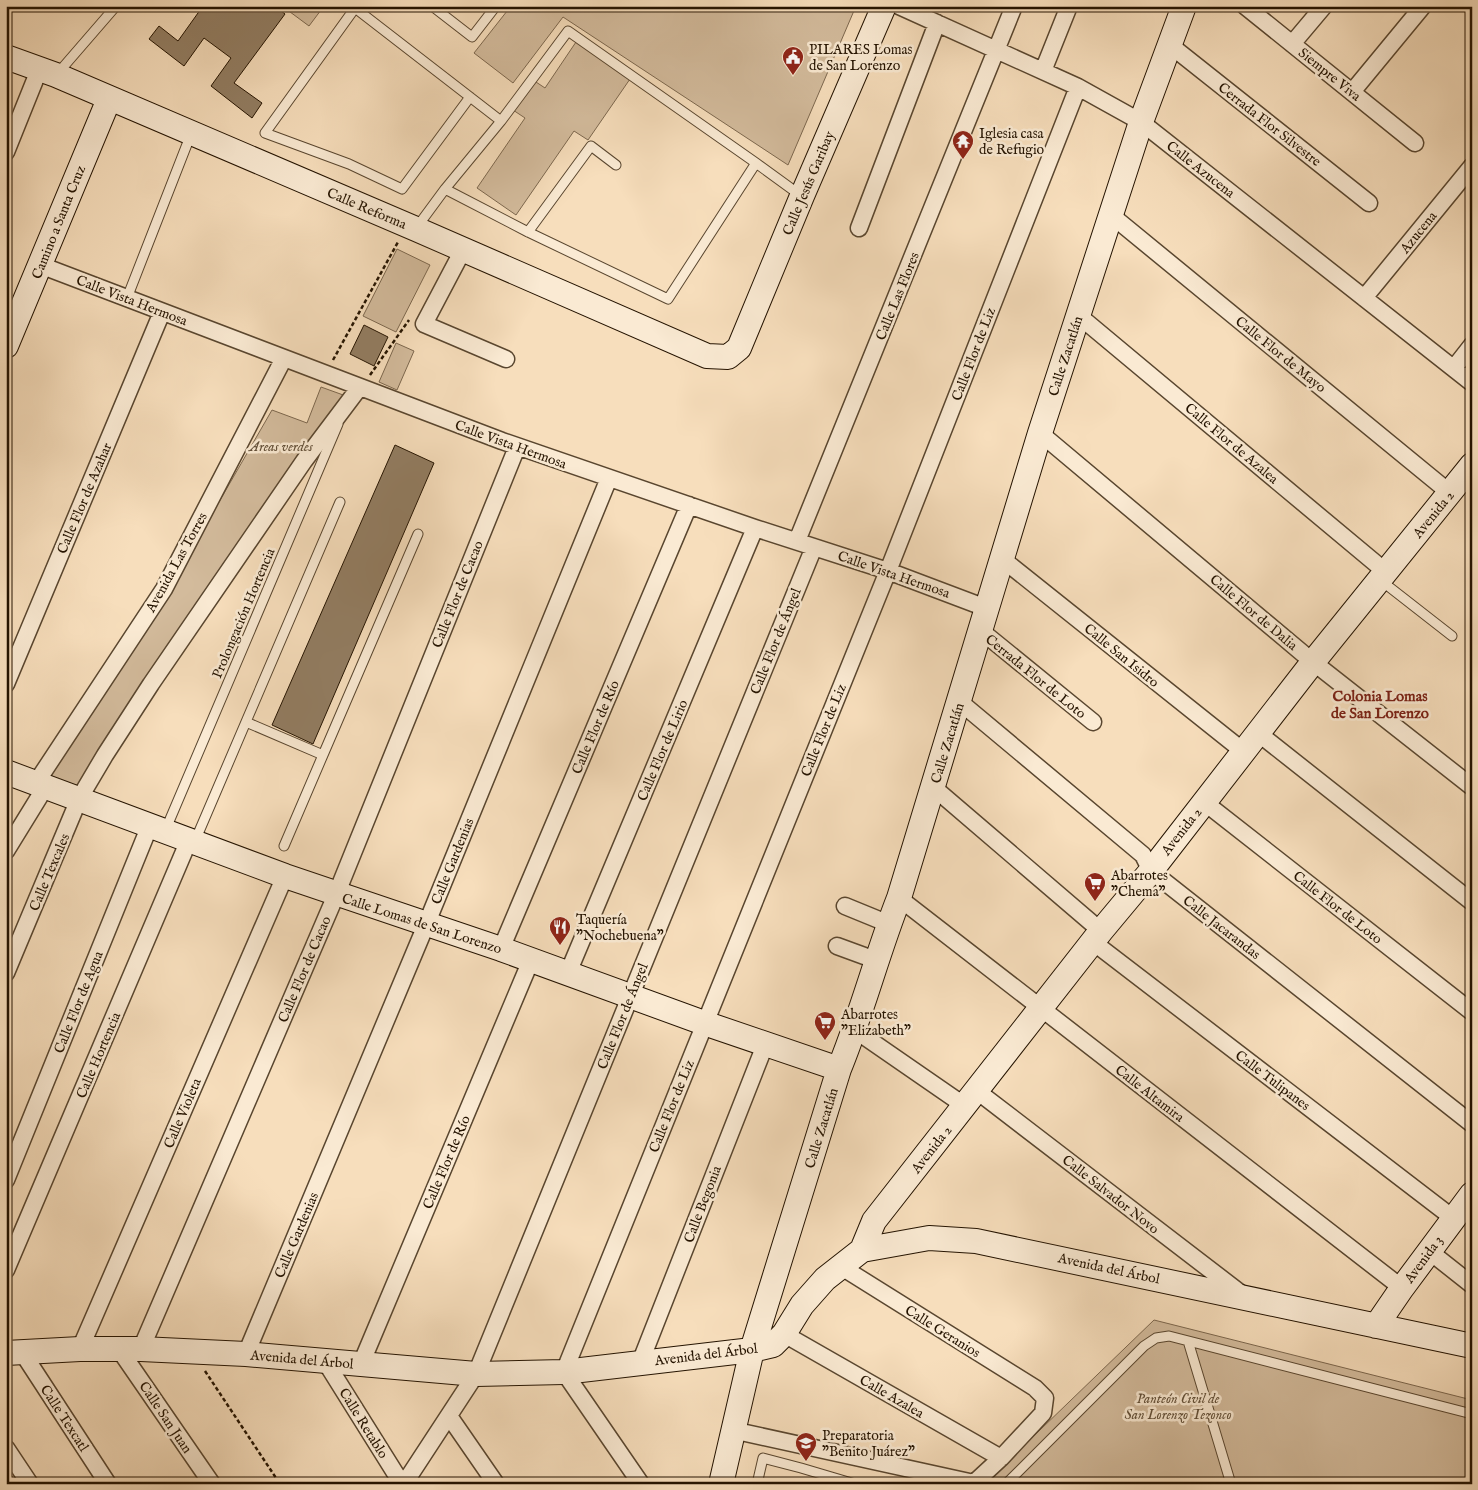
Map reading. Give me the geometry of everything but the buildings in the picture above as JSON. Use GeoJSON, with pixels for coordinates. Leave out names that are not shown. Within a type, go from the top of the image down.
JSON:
{"type":"FeatureCollection","features":[{"type":"Feature","properties":{"kind":"street","name":"Calle Jesús Garibay"},"geometry":{"type":"LineString","coordinates":[[728,357],[739,348],[884,6]]}},
{"type":"Feature","properties":{"kind":"street","name":"Calle Azucena"},"geometry":{"type":"LineString","coordinates":[[899,6],[1078,87],[1141,122],[1472,383]]}},
{"type":"Feature","properties":{"kind":"street","name":"Calle Las Flores"},"geometry":{"type":"LineString","coordinates":[[797,542],[1014,6]]}},
{"type":"Feature","properties":{"kind":"street"},"geometry":{"type":"LineString","coordinates":[[1043,71],[1069,6]]}},
{"type":"Feature","properties":{"kind":"street","name":"Calle Zacatlán"},"geometry":{"type":"LineString","coordinates":[[721,1484],[752,1350],[839,1070],[855,1030],[899,898],[960,702],[1001,558],[1078,315],[1141,122],[1184,6]]}},
{"type":"Feature","properties":{"kind":"street","name":"Siempre Viva"},"geometry":{"type":"LineString","coordinates":[[1245,6],[1415,143]]}},
{"type":"Feature","properties":{"kind":"street"},"geometry":{"type":"LineString","coordinates":[[1292,44],[1324,6]]}},
{"type":"Feature","properties":{"kind":"street"},"geometry":{"type":"LineString","coordinates":[[1352,92],[1423,6]]}},
{"type":"Feature","properties":{"kind":"street"},"geometry":{"type":"LineString","coordinates":[[859,228],[937,23]]}},
{"type":"Feature","properties":{"kind":"street","name":"Cerrada Flor Silvestre"},"geometry":{"type":"LineString","coordinates":[[1170,45],[1369,203]]}},
{"type":"Feature","properties":{"kind":"street","name":"Calle Reforma"},"geometry":{"type":"LineString","coordinates":[[6,57],[48,72],[412,227],[707,356],[728,357]]}},
{"type":"Feature","properties":{"kind":"street"},"geometry":{"type":"LineString","coordinates":[[6,152],[48,72]]}},
{"type":"Feature","properties":{"kind":"street","name":"Calle Flor de Liz"},"geometry":{"type":"LineString","coordinates":[[564,1372],[888,571],[1078,87]]}},
{"type":"Feature","properties":{"kind":"street","name":"Camino a Santa Cruz"},"geometry":{"type":"LineString","coordinates":[[6,346],[109,99]]}},
{"type":"Feature","properties":{"kind":"street","name":"Azucena"},"geometry":{"type":"LineString","coordinates":[[1364,298],[1472,166]]}},
{"type":"Feature","properties":{"kind":"street","name":"Calle Flor de Mayo"},"geometry":{"type":"LineString","coordinates":[[1111,215],[1450,493]]}},
{"type":"Feature","properties":{"kind":"street"},"geometry":{"type":"LineString","coordinates":[[463,250],[424,324],[506,358]]}},
{"type":"Feature","properties":{"kind":"street","name":"Calle Vista Hermosa"},"geometry":{"type":"LineString","coordinates":[[40,265],[359,388],[517,446],[755,528],[888,571],[986,608]]}},
{"type":"Feature","properties":{"kind":"street","name":"Calle Flor de Azahar"},"geometry":{"type":"LineString","coordinates":[[6,684],[162,312]]}},
{"type":"Feature","properties":{"kind":"street","name":"Calle Flor de Azalea"},"geometry":{"type":"LineString","coordinates":[[1078,315],[1383,575]]}},
{"type":"Feature","properties":{"kind":"street"},"geometry":{"type":"LineString","coordinates":[[1454,368],[1472,345]]}},
{"type":"Feature","properties":{"kind":"street","name":"Avenida Las Torres"},"geometry":{"type":"LineString","coordinates":[[6,851],[11,838],[41,784],[164,589],[284,358]]}},
{"type":"Feature","properties":{"kind":"street"},"geometry":{"type":"LineString","coordinates":[[346,406],[359,388]]}},
{"type":"Feature","properties":{"kind":"street","name":"Calle Texcales"},"geometry":{"type":"LineString","coordinates":[[6,973],[79,799],[105,755],[151,684],[304,461],[346,406]]}},
{"type":"Feature","properties":{"kind":"street","name":"Calle Flor de Dalia"},"geometry":{"type":"LineString","coordinates":[[1040,433],[1313,662],[1472,787]]}},
{"type":"Feature","properties":{"kind":"street","name":"Calle Flor de Cacao"},"geometry":{"type":"LineString","coordinates":[[130,1349],[336,894],[517,446]]}},
{"type":"Feature","properties":{"kind":"street","name":"Avenida 2"},"geometry":{"type":"LineString","coordinates":[[862,1250],[874,1221],[1151,871],[1313,662],[1472,465]]}},
{"type":"Feature","properties":{"kind":"street","name":"Calle Gardenias"},"geometry":{"type":"LineString","coordinates":[[246,1354],[426,924],[609,478]]}},
{"type":"Feature","properties":{"kind":"street","name":"Calle Flor de Río"},"geometry":{"type":"LineString","coordinates":[[501,948],[688,505]]}},
{"type":"Feature","properties":{"kind":"street","name":"Calle Flor de Lirio"},"geometry":{"type":"LineString","coordinates":[[568,972],[755,528]]}},
{"type":"Feature","properties":{"kind":"street","name":"Calle Flor de Ángel"},"geometry":{"type":"LineString","coordinates":[[403,1484],[476,1374],[814,547]]}},
{"type":"Feature","properties":{"kind":"street","name":"Calle San Isidro"},"geometry":{"type":"LineString","coordinates":[[1001,558],[1243,751]]}},
{"type":"Feature","properties":{"kind":"street","name":"Cerrada Flor de Loto"},"geometry":{"type":"LineString","coordinates":[[980,630],[1093,722]]}},
{"type":"Feature","properties":{"kind":"street","name":"Calle Jacarandas"},"geometry":{"type":"LineString","coordinates":[[960,702],[1143,855],[1151,871],[1472,1124]]}},
{"type":"Feature","properties":{"kind":"street"},"geometry":{"type":"LineString","coordinates":[[1258,733],[1472,902]]}},
{"type":"Feature","properties":{"kind":"street","name":"Calle Lomas de San Lorenzo"},"geometry":{"type":"LineString","coordinates":[[6,772],[285,876],[501,948],[704,1023],[839,1070]]}},
{"type":"Feature","properties":{"kind":"street","name":"Calle Tulipanes"},"geometry":{"type":"LineString","coordinates":[[933,787],[1097,937],[1453,1218]]}},
{"type":"Feature","properties":{"kind":"street","name":"Calle Flor de Loto"},"geometry":{"type":"LineString","coordinates":[[1204,802],[1472,1012]]}},
{"type":"Feature","properties":{"kind":"street","name":"Calle Flor de Agua"},"geometry":{"type":"LineString","coordinates":[[6,1180],[158,828]]}},
{"type":"Feature","properties":{"kind":"street","name":"Calle Hortencia"},"geometry":{"type":"LineString","coordinates":[[6,1270],[192,841]]}},
{"type":"Feature","properties":{"kind":"street","name":"Calle Violeta"},"geometry":{"type":"LineString","coordinates":[[80,1349],[285,876]]}},
{"type":"Feature","properties":{"kind":"street","name":"Calle Altamira"},"geometry":{"type":"LineString","coordinates":[[899,898],[1402,1288]]}},
{"type":"Feature","properties":{"kind":"street"},"geometry":{"type":"LineString","coordinates":[[845,906],[889,924]]}},
{"type":"Feature","properties":{"kind":"street"},"geometry":{"type":"LineString","coordinates":[[837,946],[878,961]]}},
{"type":"Feature","properties":{"kind":"street","name":"Calle Flor de Río"},"geometry":{"type":"LineString","coordinates":[[360,1364],[531,960]]}},
{"type":"Feature","properties":{"kind":"street","name":"Calle Salvador Novo"},"geometry":{"type":"LineString","coordinates":[[855,1030],[971,1098],[1245,1297]]}},
{"type":"Feature","properties":{"kind":"street","name":"Calle Begonia"},"geometry":{"type":"LineString","coordinates":[[640,1363],[765,1045]]}},
{"type":"Feature","properties":{"kind":"street","name":"Avenida 3"},"geometry":{"type":"LineString","coordinates":[[1376,1326],[1472,1194]]}},
{"type":"Feature","properties":{"kind":"street","name":"Avenida del Árbol"},"geometry":{"type":"LineString","coordinates":[[14,1352],[130,1349],[246,1354],[476,1374],[564,1372],[752,1350],[773,1345],[784,1334],[802,1305],[825,1278],[862,1250],[929,1238],[976,1240],[1472,1346]]}},
{"type":"Feature","properties":{"kind":"street"},"geometry":{"type":"LineString","coordinates":[[1429,1251],[1472,1285]]}},
{"type":"Feature","properties":{"kind":"street","name":"Calle Geranios"},"geometry":{"type":"LineString","coordinates":[[840,1266],[1035,1388],[1045,1398],[1044,1413],[1001,1458]]}},
{"type":"Feature","properties":{"kind":"street","name":"Calle Azalea"},"geometry":{"type":"LineString","coordinates":[[784,1334],[1001,1458]]}},
{"type":"Feature","properties":{"kind":"street","name":"Calle San Juan"},"geometry":{"type":"LineString","coordinates":[[130,1349],[212,1484]]}},
{"type":"Feature","properties":{"kind":"street","name":"Calle Texcatl"},"geometry":{"type":"LineString","coordinates":[[14,1352],[108,1484]]}},
{"type":"Feature","properties":{"kind":"street","name":"Calle Retablo"},"geometry":{"type":"LineString","coordinates":[[325,1361],[403,1484]]}},
{"type":"Feature","properties":{"kind":"street"},"geometry":{"type":"LineString","coordinates":[[564,1372],[641,1484]]}},
{"type":"Feature","properties":{"kind":"street"},"geometry":{"type":"LineString","coordinates":[[449,1416],[496,1484]]}},
{"type":"Feature","properties":{"kind":"street"},"geometry":{"type":"LineString","coordinates":[[732,1430],[974,1483],[1001,1458]]}},
{"type":"Feature","properties":{"kind":"street"},"geometry":{"type":"LineString","coordinates":[[6,1448],[30,1484]]}},
{"type":"Feature","properties":{"kind":"lane"},"geometry":{"type":"LineString","coordinates":[[48,72],[116,6]]}},
{"type":"Feature","properties":{"kind":"lane"},"geometry":{"type":"LineString","coordinates":[[432,6],[472,37],[496,6]]}},
{"type":"Feature","properties":{"kind":"lane"},"geometry":{"type":"LineString","coordinates":[[470,97],[402,189],[349,164],[265,133],[355,8],[470,97],[501,121]]}},
{"type":"Feature","properties":{"kind":"lane"},"geometry":{"type":"LineString","coordinates":[[412,227],[501,121],[568,31],[802,196]]}},
{"type":"Feature","properties":{"kind":"lane"},"geometry":{"type":"LineString","coordinates":[[127,298],[192,134]]}},
{"type":"Feature","properties":{"kind":"lane"},"geometry":{"type":"LineString","coordinates":[[528,232],[591,146],[616,165]]}},
{"type":"Feature","properties":{"kind":"lane"},"geometry":{"type":"LineString","coordinates":[[445,190],[668,299],[756,162]]}},
{"type":"Feature","properties":{"kind":"lane","name":"Prolongación Hortencia"},"geometry":{"type":"LineString","coordinates":[[158,828],[346,406]]}},
{"type":"Feature","properties":{"kind":"lane"},"geometry":{"type":"LineString","coordinates":[[192,841],[246,722],[340,502]]}},
{"type":"Feature","properties":{"kind":"lane"},"geometry":{"type":"LineString","coordinates":[[284,846],[418,534]]}},
{"type":"Feature","properties":{"kind":"lane"},"geometry":{"type":"LineString","coordinates":[[1383,575],[1452,636]]}},
{"type":"Feature","properties":{"kind":"lane"},"geometry":{"type":"LineString","coordinates":[[246,722],[323,755]]}},
{"type":"Feature","properties":{"kind":"lane"},"geometry":{"type":"LineString","coordinates":[[1006,1484],[1144,1346],[1156,1338],[1169,1336],[1472,1414]]}},
{"type":"Feature","properties":{"kind":"lane"},"geometry":{"type":"LineString","coordinates":[[1188,1341],[1231,1484]]}},
{"type":"Feature","properties":{"kind":"lane"},"geometry":{"type":"LineString","coordinates":[[757,1484],[763,1458],[850,1483]]}},
{"type":"Feature","properties":{"kind":"path"},"geometry":{"type":"LineString","coordinates":[[325,374],[412,227]]}},
{"type":"Feature","properties":{"kind":"path"},"geometry":{"type":"LineString","coordinates":[[192,1352],[280,1484]]}},
{"type":"Feature","properties":{"kind":"green space"},"geometry":{"type":"Polygon","coordinates":[[[282,6],[324,6],[309,26],[282,6]]]}},
{"type":"Feature","properties":{"kind":"green space"},"geometry":{"type":"Polygon","coordinates":[[[511,6],[856,6],[788,165],[563,17],[513,83],[474,53],[511,6]]]}},
{"type":"Feature","properties":{"kind":"green space"},"geometry":{"type":"Polygon","coordinates":[[[576,42],[630,79],[588,140],[574,131],[516,215],[477,188],[525,118],[513,110],[533,80],[545,88],[576,42]]]}},
{"type":"Feature","properties":{"kind":"green space"},"geometry":{"type":"Polygon","coordinates":[[[397,249],[430,265],[396,332],[363,316],[397,249]]]}},
{"type":"Feature","properties":{"kind":"green space"},"geometry":{"type":"Polygon","coordinates":[[[396,343],[414,351],[397,390],[379,382],[396,343]]]}},
{"type":"Feature","properties":{"kind":"green space","name":"Areas verdes"},"geometry":{"type":"Polygon","coordinates":[[[321,387],[346,396],[82,797],[45,783],[178,573],[272,410],[307,423],[321,387]]]}},
{"type":"Feature","properties":{"kind":"green space","name":"Panteón Civil de San Lorenzo Tezonco"},"geometry":{"type":"Polygon","coordinates":[[[1154,1320],[1472,1400],[1472,1484],[984,1484],[1154,1320]]]}},
{"type":"Feature","properties":{"kind":"place","name":"PILARES Lomas de San Lorenzo"},"geometry":{"type":"Point","coordinates":[793,76]}},
{"type":"Feature","properties":{"kind":"place","name":"Iglesia casa de Refugio"},"geometry":{"type":"Point","coordinates":[963,160]}},
{"type":"Feature","properties":{"kind":"place","name":"Abarrotes \"Chema\""},"geometry":{"type":"Point","coordinates":[1095,902]}},
{"type":"Feature","properties":{"kind":"place","name":"Taquería \"Nochebuena\""},"geometry":{"type":"Point","coordinates":[560,946]}},
{"type":"Feature","properties":{"kind":"place","name":"Abarrotes \"Elizabeth\""},"geometry":{"type":"Point","coordinates":[825,1041]}},
{"type":"Feature","properties":{"kind":"place","name":"Preparatoria \"Benito Juárez\""},"geometry":{"type":"Point","coordinates":[806,1462]}},
{"type":"Feature","properties":{"kind":"district","name":"Colonia Lomas de San Lorenzo"},"geometry":{"type":"Point","coordinates":[1380,704]}}]}
